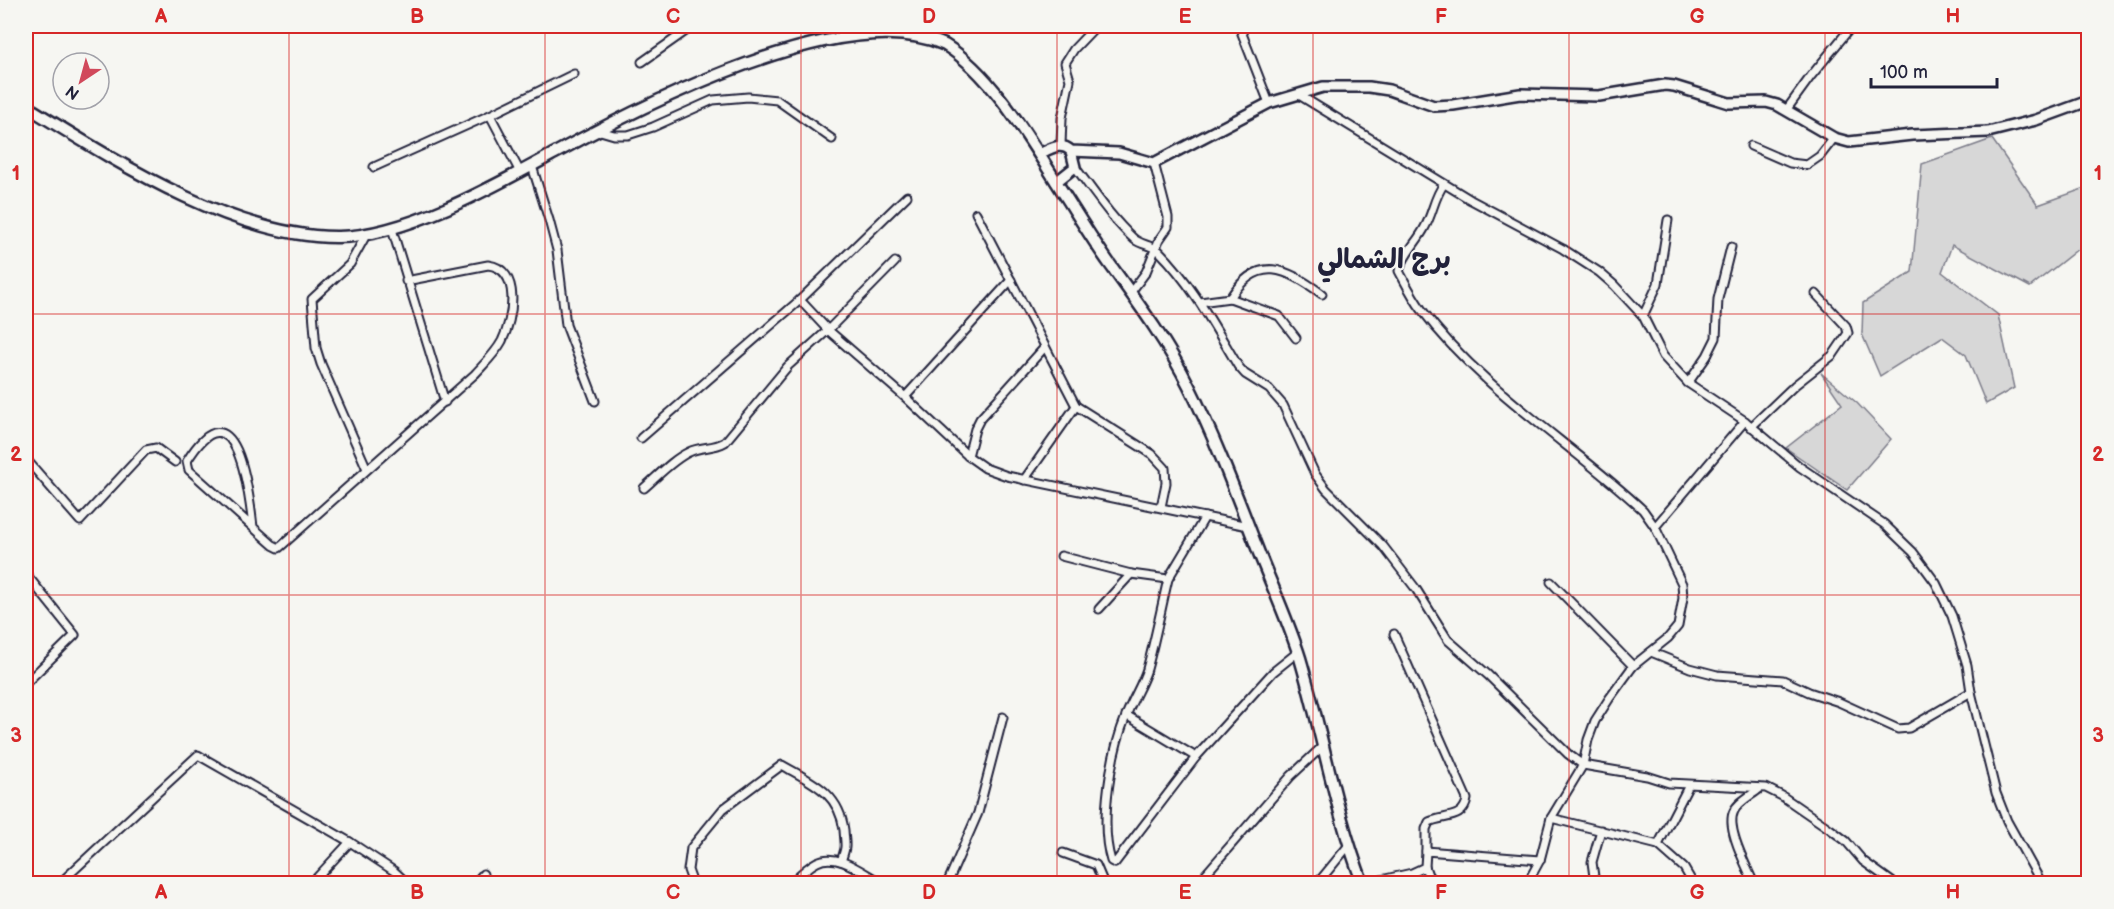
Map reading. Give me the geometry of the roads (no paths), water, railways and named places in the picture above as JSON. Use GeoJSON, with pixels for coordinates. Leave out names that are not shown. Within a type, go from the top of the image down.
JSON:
{"type":"FeatureCollection","features":[{"type":"Feature","properties":{"kind":"main road"},"geometry":{"type":"LineString","coordinates":[[26,106],[161,185],[241,219],[282,230],[320,236],[366,235],[392,229],[438,211],[532,166],[700,76],[784,44],[851,29],[876,27],[905,29],[930,37],[963,58],[1006,105],[1109,262],[1131,291],[1173,356],[1189,386],[1212,435],[1298,652],[1349,845],[1363,884]]}},
{"type":"Feature","properties":{"kind":"street"},"geometry":{"type":"LineString","coordinates":[[642,62],[693,26]]}},
{"type":"Feature","properties":{"kind":"street"},"geometry":{"type":"LineString","coordinates":[[919,26],[930,37]]}},
{"type":"Feature","properties":{"kind":"street"},"geometry":{"type":"LineString","coordinates":[[1060,145],[1062,118],[1070,80],[1065,63],[1074,49],[1096,26]]}},
{"type":"Feature","properties":{"kind":"street"},"geometry":{"type":"LineString","coordinates":[[1239,26],[1269,103]]}},
{"type":"Feature","properties":{"kind":"street"},"geometry":{"type":"LineString","coordinates":[[1787,109],[1810,76],[1852,26]]}},
{"type":"Feature","properties":{"kind":"street"},"geometry":{"type":"LineString","coordinates":[[374,166],[490,115],[574,74]]}},
{"type":"Feature","properties":{"kind":"street"},"geometry":{"type":"LineString","coordinates":[[1071,151],[1119,153],[1154,163],[1269,103],[1299,96],[1323,87],[1369,87],[1389,90],[1434,106],[1443,106],[1520,94],[1599,96],[1665,85],[1687,89],[1717,100],[1766,102],[1787,109],[1834,138],[1849,142],[1912,135],[1988,132],[2036,120],[2088,100]]}},
{"type":"Feature","properties":{"kind":"street"},"geometry":{"type":"LineString","coordinates":[[1299,96],[1443,184],[1563,249],[1593,268],[1614,285],[1643,316],[1663,356],[1688,383],[1748,424],[1800,467],[1884,524],[1913,552],[1936,583],[1952,616],[1967,665],[1971,692],[2000,804],[2042,884]]}},
{"type":"Feature","properties":{"kind":"street"},"geometry":{"type":"LineString","coordinates":[[597,130],[614,135],[634,134],[713,100],[748,97],[777,100],[832,139]]}},
{"type":"Feature","properties":{"kind":"street"},"geometry":{"type":"LineString","coordinates":[[490,115],[520,172]]}},
{"type":"Feature","properties":{"kind":"street"},"geometry":{"type":"LineString","coordinates":[[1751,146],[1781,160],[1807,165],[1820,156],[1834,138]]}},
{"type":"Feature","properties":{"kind":"street"},"geometry":{"type":"LineString","coordinates":[[1039,154],[1060,145],[1069,148],[1075,167],[1112,217],[1138,242],[1156,249],[1200,302],[1238,366],[1245,374],[1269,389],[1283,405],[1316,474],[1326,489],[1383,546],[1416,589],[1448,639],[1568,754],[1583,765],[1647,776],[1669,783],[1766,788],[1782,796],[1830,829],[1846,841],[1863,861],[1894,884]]}},
{"type":"Feature","properties":{"kind":"street"},"geometry":{"type":"LineString","coordinates":[[1131,291],[1146,272],[1168,227],[1168,217],[1154,163]]}},
{"type":"Feature","properties":{"kind":"street"},"geometry":{"type":"LineString","coordinates":[[532,166],[557,250],[566,325],[595,401]]}},
{"type":"Feature","properties":{"kind":"street"},"geometry":{"type":"LineString","coordinates":[[1056,182],[1075,167]]}},
{"type":"Feature","properties":{"kind":"street"},"geometry":{"type":"LineString","coordinates":[[1443,184],[1437,193],[1426,226],[1408,250],[1399,271],[1412,296],[1434,325],[1473,367],[1643,510],[1655,527],[1682,584],[1683,598],[1678,626],[1668,638],[1633,666],[1596,721],[1588,740],[1583,765],[1551,818],[1540,860],[1527,884]]}},
{"type":"Feature","properties":{"kind":"street"},"geometry":{"type":"LineString","coordinates":[[641,438],[800,300],[907,196]]}},
{"type":"Feature","properties":{"kind":"street"},"geometry":{"type":"LineString","coordinates":[[976,213],[1076,406],[1137,444],[1160,461],[1165,468],[1166,483],[1161,507]]}},
{"type":"Feature","properties":{"kind":"street"},"geometry":{"type":"LineString","coordinates":[[1643,316],[1658,284],[1668,220]]}},
{"type":"Feature","properties":{"kind":"street"},"geometry":{"type":"LineString","coordinates":[[392,229],[406,281],[445,402]]}},
{"type":"Feature","properties":{"kind":"street"},"geometry":{"type":"LineString","coordinates":[[366,235],[350,264],[312,299],[316,348],[321,364],[367,469]]}},
{"type":"Feature","properties":{"kind":"street"},"geometry":{"type":"LineString","coordinates":[[1688,383],[1707,356],[1716,338],[1718,299],[1731,247]]}},
{"type":"Feature","properties":{"kind":"street"},"geometry":{"type":"LineString","coordinates":[[644,488],[688,452],[718,446],[725,442],[780,374],[828,330],[895,262]]}},
{"type":"Feature","properties":{"kind":"street"},"geometry":{"type":"LineString","coordinates":[[253,527],[249,489],[237,451],[228,435],[214,434],[191,456],[187,466],[192,474],[274,547],[281,548],[367,469],[445,402],[475,374],[501,343],[507,330],[511,311],[511,292],[507,276],[501,268],[488,265],[406,281]]}},
{"type":"Feature","properties":{"kind":"street"},"geometry":{"type":"LineString","coordinates":[[1230,298],[1244,279],[1253,273],[1275,270],[1289,273],[1322,294]]}},
{"type":"Feature","properties":{"kind":"street"},"geometry":{"type":"LineString","coordinates":[[905,397],[1011,280]]}},
{"type":"Feature","properties":{"kind":"street"},"geometry":{"type":"LineString","coordinates":[[1655,527],[1748,424],[1833,356],[1848,333],[1846,326],[1816,294]]}},
{"type":"Feature","properties":{"kind":"street"},"geometry":{"type":"LineString","coordinates":[[1200,302],[1230,298],[1279,316],[1296,338]]}},
{"type":"Feature","properties":{"kind":"street"},"geometry":{"type":"LineString","coordinates":[[800,300],[828,330],[968,456],[985,468],[995,473],[1024,480],[1248,526]]}},
{"type":"Feature","properties":{"kind":"street"},"geometry":{"type":"LineString","coordinates":[[968,456],[980,419],[1045,347]]}},
{"type":"Feature","properties":{"kind":"street"},"geometry":{"type":"LineString","coordinates":[[1024,480],[1076,406]]}},
{"type":"Feature","properties":{"kind":"street"},"geometry":{"type":"LineString","coordinates":[[26,459],[80,521],[146,450],[156,448],[175,462]]}},
{"type":"Feature","properties":{"kind":"street"},"geometry":{"type":"LineString","coordinates":[[1205,516],[1168,579],[1146,672],[1126,715],[1114,755],[1107,801],[1107,837],[1111,861],[1118,859],[1196,757],[1273,672],[1298,652]]}},
{"type":"Feature","properties":{"kind":"street"},"geometry":{"type":"LineString","coordinates":[[1061,556],[1131,574],[1168,579]]}},
{"type":"Feature","properties":{"kind":"street"},"geometry":{"type":"LineString","coordinates":[[26,574],[75,635],[26,683]]}},
{"type":"Feature","properties":{"kind":"street"},"geometry":{"type":"LineString","coordinates":[[1099,609],[1131,574]]}},
{"type":"Feature","properties":{"kind":"street"},"geometry":{"type":"LineString","coordinates":[[1551,582],[1633,666]]}},
{"type":"Feature","properties":{"kind":"street"},"geometry":{"type":"LineString","coordinates":[[1394,634],[1467,799],[1466,805],[1457,815],[1429,822],[1426,830],[1425,867],[1428,875],[1436,884]]}},
{"type":"Feature","properties":{"kind":"street"},"geometry":{"type":"LineString","coordinates":[[1651,652],[1690,668],[1717,675],[1783,680],[1898,729],[1909,728],[1971,692]]}},
{"type":"Feature","properties":{"kind":"street"},"geometry":{"type":"LineString","coordinates":[[1126,715],[1196,757]]}},
{"type":"Feature","properties":{"kind":"street"},"geometry":{"type":"LineString","coordinates":[[959,884],[948,882],[978,813],[1003,717]]}},
{"type":"Feature","properties":{"kind":"street"},"geometry":{"type":"LineString","coordinates":[[1197,884],[1291,776],[1324,746]]}},
{"type":"Feature","properties":{"kind":"street"},"geometry":{"type":"LineString","coordinates":[[59,884],[198,754],[350,842],[394,871],[408,884]]}},
{"type":"Feature","properties":{"kind":"street"},"geometry":{"type":"LineString","coordinates":[[693,884],[688,870],[691,848],[723,809],[782,765],[804,776],[826,793],[839,808],[847,845],[841,861]]}},
{"type":"Feature","properties":{"kind":"street"},"geometry":{"type":"LineString","coordinates":[[1658,845],[1689,785]]}},
{"type":"Feature","properties":{"kind":"street"},"geometry":{"type":"LineString","coordinates":[[1754,884],[1733,833],[1731,818],[1734,809],[1760,789]]}},
{"type":"Feature","properties":{"kind":"street"},"geometry":{"type":"LineString","coordinates":[[1551,818],[1658,845],[1684,868],[1691,880]]}},
{"type":"Feature","properties":{"kind":"street"},"geometry":{"type":"LineString","coordinates":[[1595,884],[1592,862],[1601,830]]}},
{"type":"Feature","properties":{"kind":"street"},"geometry":{"type":"LineString","coordinates":[[311,884],[350,842]]}},
{"type":"Feature","properties":{"kind":"street"},"geometry":{"type":"LineString","coordinates":[[1317,884],[1349,845]]}},
{"type":"Feature","properties":{"kind":"street"},"geometry":{"type":"LineString","coordinates":[[1426,851],[1540,860]]}},
{"type":"Feature","properties":{"kind":"street"},"geometry":{"type":"LineString","coordinates":[[1063,853],[1095,865],[1099,869],[1104,884]]}},
{"type":"Feature","properties":{"kind":"street"},"geometry":{"type":"LineString","coordinates":[[790,884],[817,862],[828,858],[841,861],[884,884]]}},
{"type":"Feature","properties":{"kind":"street"},"geometry":{"type":"LineString","coordinates":[[1363,884],[1412,873],[1425,867]]}},
{"type":"Feature","properties":{"kind":"street"},"geometry":{"type":"LineString","coordinates":[[474,884],[483,874]]}},
{"type":"Feature","properties":{"kind":"district","name":"برج الشمالي"},"geometry":{"type":"Point","coordinates":[1384,259]}}]}
